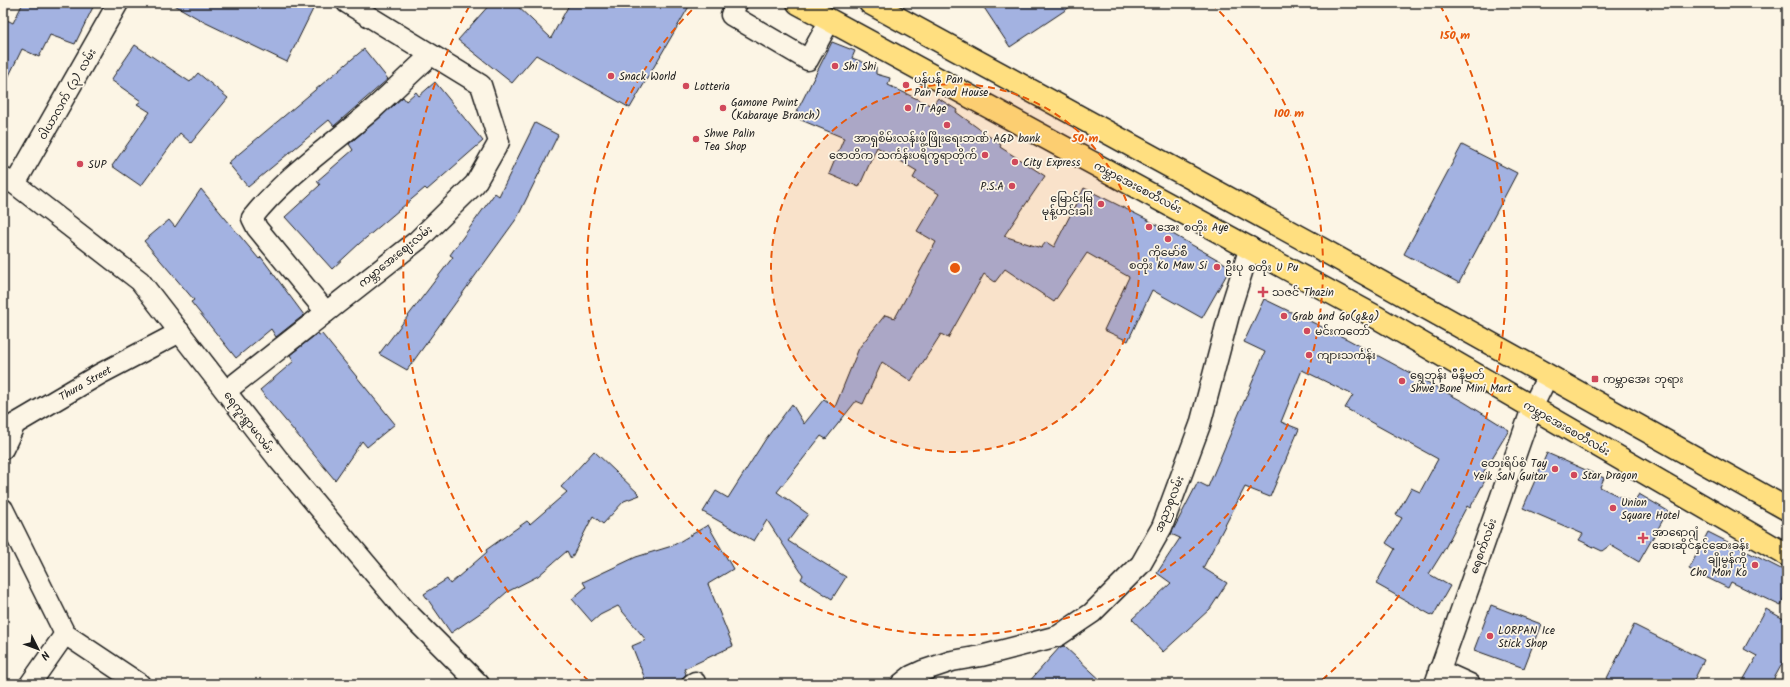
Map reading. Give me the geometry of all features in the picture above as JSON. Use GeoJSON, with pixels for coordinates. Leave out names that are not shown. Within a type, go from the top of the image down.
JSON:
{"type":"FeatureCollection","features":[{"type":"Feature","properties":{"kind":"main road","name":"ကမ္ဘာအေးစေတီလမ်း"},"geometry":{"type":"LineString","coordinates":[[798,3],[1250,247],[1378,318],[1532,408],[1784,548]]}},
{"type":"Feature","properties":{"kind":"main road"},"geometry":{"type":"LineString","coordinates":[[870,3],[1307,240],[1787,509]]}},
{"type":"Feature","properties":{"kind":"street","name":"ဝါယာလက် (၃) လမ်း"},"geometry":{"type":"LineString","coordinates":[[9,181],[118,3]]}},
{"type":"Feature","properties":{"kind":"street"},"geometry":{"type":"LineString","coordinates":[[326,312],[257,228],[252,218],[261,207],[306,164],[372,109],[431,55],[347,3]]}},
{"type":"Feature","properties":{"kind":"street"},"geometry":{"type":"LineString","coordinates":[[737,3],[731,15],[808,60],[830,20]]}},
{"type":"Feature","properties":{"kind":"street","name":"ကမ္ဘာအေးဈေးလမ်း"},"geometry":{"type":"LineString","coordinates":[[226,391],[418,240],[475,184],[499,142],[481,85],[431,55]]}},
{"type":"Feature","properties":{"kind":"street","name":"ရေကူးရွာမလမ်း"},"geometry":{"type":"LineString","coordinates":[[9,181],[140,281],[278,459],[405,610],[479,684]]}},
{"type":"Feature","properties":{"kind":"street","name":"အညာစုလမ်း"},"geometry":{"type":"LineString","coordinates":[[901,684],[910,676],[922,670],[944,663],[1058,636],[1092,613],[1141,564],[1162,527],[1200,425],[1231,307],[1250,247]]}},
{"type":"Feature","properties":{"kind":"street","name":"Thura Street"},"geometry":{"type":"LineString","coordinates":[[3,449],[15,424],[100,374],[180,332]]}},
{"type":"Feature","properties":{"kind":"street","name":"ရေစက်လမ်း"},"geometry":{"type":"LineString","coordinates":[[1437,677],[1532,408],[1548,375]]}},
{"type":"Feature","properties":{"kind":"street"},"geometry":{"type":"LineString","coordinates":[[3,509],[65,634],[140,684]]}},
{"type":"Feature","properties":{"kind":"street"},"geometry":{"type":"LineString","coordinates":[[30,684],[65,634]]}},
{"type":"Feature","properties":{"kind":"street"},"geometry":{"type":"LineString","coordinates":[[1437,677],[1470,684]]}},
{"type":"Feature","properties":{"kind":"building"},"geometry":{"type":"Polygon","coordinates":[[[23,3],[95,3],[75,44],[50,35],[39,57],[22,49],[3,88],[3,18],[13,23],[23,3]]]}},
{"type":"Feature","properties":{"kind":"building"},"geometry":{"type":"Polygon","coordinates":[[[171,3],[316,3],[287,62],[204,22],[171,3]]]}},
{"type":"Feature","properties":{"kind":"building"},"geometry":{"type":"Polygon","coordinates":[[[491,3],[514,3],[551,38],[570,3],[691,3],[630,108],[536,55],[512,83],[458,40],[491,3]]]}},
{"type":"Feature","properties":{"kind":"building"},"geometry":{"type":"Polygon","coordinates":[[[981,3],[1076,3],[1010,47],[981,3]]]}},
{"type":"Feature","properties":{"kind":"building"},"geometry":{"type":"Polygon","coordinates":[[[832,42],[855,51],[852,58],[876,67],[876,74],[890,78],[888,85],[932,106],[938,98],[957,110],[956,112],[1001,145],[1000,147],[1045,176],[1004,236],[1041,248],[1046,242],[1054,247],[1084,188],[1146,219],[1231,267],[1202,318],[1152,290],[1128,341],[1104,330],[1129,277],[1087,253],[1054,302],[1005,269],[995,282],[984,274],[948,338],[941,334],[911,381],[882,362],[863,404],[856,401],[826,439],[821,436],[777,492],[808,514],[788,541],[846,577],[832,599],[801,579],[803,575],[767,520],[754,541],[703,512],[716,491],[728,498],[765,440],[792,404],[804,424],[824,399],[835,407],[859,348],[885,315],[895,318],[936,242],[917,231],[939,194],[913,178],[917,171],[877,147],[859,187],[829,174],[844,138],[794,117],[832,42]]]}},
{"type":"Feature","properties":{"kind":"building"},"geometry":{"type":"Polygon","coordinates":[[[135,45],[190,82],[198,73],[228,98],[191,143],[180,133],[141,186],[112,166],[150,112],[137,104],[141,101],[111,80],[135,45]]]}},
{"type":"Feature","properties":{"kind":"building"},"geometry":{"type":"Polygon","coordinates":[[[364,49],[388,79],[334,126],[329,120],[248,187],[228,163],[364,49]]]}},
{"type":"Feature","properties":{"kind":"building"},"geometry":{"type":"Polygon","coordinates":[[[435,82],[483,141],[427,190],[425,188],[360,243],[332,269],[285,217],[320,185],[317,181],[353,150],[349,144],[403,97],[406,101],[416,92],[419,96],[435,82]]]}},
{"type":"Feature","properties":{"kind":"building"},"geometry":{"type":"Polygon","coordinates":[[[535,123],[558,135],[517,218],[407,370],[379,354],[453,257],[450,255],[495,193],[499,196],[535,123]]]}},
{"type":"Feature","properties":{"kind":"building"},"geometry":{"type":"Polygon","coordinates":[[[1462,145],[1517,173],[1459,283],[1404,254],[1462,145]]]}},
{"type":"Feature","properties":{"kind":"building"},"geometry":{"type":"Polygon","coordinates":[[[201,189],[259,259],[261,257],[304,315],[276,337],[271,329],[236,358],[191,302],[194,300],[144,241],[169,220],[175,227],[201,189]]]}},
{"type":"Feature","properties":{"kind":"building"},"geometry":{"type":"Polygon","coordinates":[[[1264,299],[1347,339],[1464,402],[1509,430],[1483,473],[1488,475],[1470,508],[1467,506],[1444,550],[1429,574],[1450,586],[1433,616],[1376,584],[1395,549],[1386,543],[1402,518],[1396,515],[1411,488],[1420,492],[1438,459],[1345,408],[1353,395],[1302,370],[1281,422],[1299,429],[1270,497],[1245,487],[1203,568],[1227,583],[1210,609],[1163,652],[1132,619],[1171,583],[1157,573],[1180,538],[1171,534],[1198,482],[1208,487],[1265,352],[1244,342],[1264,299]]]}},
{"type":"Feature","properties":{"kind":"building"},"geometry":{"type":"Polygon","coordinates":[[[318,333],[319,335],[322,334],[395,424],[367,447],[362,441],[335,480],[260,390],[294,361],[290,355],[318,333]]]}},
{"type":"Feature","properties":{"kind":"building"},"geometry":{"type":"Polygon","coordinates":[[[594,451],[640,495],[624,501],[603,524],[593,516],[571,559],[567,551],[538,576],[507,592],[492,605],[451,633],[424,594],[447,579],[450,584],[487,552],[486,550],[527,521],[530,524],[567,492],[561,487],[594,451]]]}},
{"type":"Feature","properties":{"kind":"building"},"geometry":{"type":"Polygon","coordinates":[[[1547,453],[1604,478],[1600,487],[1633,503],[1639,494],[1668,511],[1639,562],[1610,545],[1602,551],[1579,540],[1583,534],[1523,508],[1547,453]]]}},
{"type":"Feature","properties":{"kind":"building"},"geometry":{"type":"Polygon","coordinates":[[[708,525],[733,569],[708,584],[733,646],[684,669],[686,674],[682,679],[681,684],[647,684],[632,646],[646,640],[618,606],[600,615],[592,622],[572,599],[586,587],[583,582],[636,557],[672,546],[708,525]]]}},
{"type":"Feature","properties":{"kind":"building"},"geometry":{"type":"Polygon","coordinates":[[[1708,532],[1787,572],[1787,592],[1781,606],[1731,582],[1728,588],[1689,569],[1708,532]]]}},
{"type":"Feature","properties":{"kind":"building"},"geometry":{"type":"Polygon","coordinates":[[[1491,605],[1541,624],[1524,668],[1474,650],[1491,605]]]}},
{"type":"Feature","properties":{"kind":"building"},"geometry":{"type":"Polygon","coordinates":[[[1766,609],[1787,621],[1787,655],[1771,684],[1741,684],[1757,656],[1744,649],[1766,609]]]}},
{"type":"Feature","properties":{"kind":"building"},"geometry":{"type":"Polygon","coordinates":[[[1634,625],[1704,660],[1692,684],[1604,684],[1634,625]]]}},
{"type":"Feature","properties":{"kind":"building"},"geometry":{"type":"Polygon","coordinates":[[[1064,646],[1105,684],[1027,684],[1060,647],[1064,646]]]}},
{"type":"Feature","properties":{"kind":"place","name":"Shi Shi"},"geometry":{"type":"Point","coordinates":[835,66]}},
{"type":"Feature","properties":{"kind":"place","name":"Snack World"},"geometry":{"type":"Point","coordinates":[611,76]}},
{"type":"Feature","properties":{"kind":"place","name":"ပန်ပန် Pan Pan Food House"},"geometry":{"type":"Point","coordinates":[906,85]}},
{"type":"Feature","properties":{"kind":"place","name":"Lotteria"},"geometry":{"type":"Point","coordinates":[686,86]}},
{"type":"Feature","properties":{"kind":"place","name":"Gamone Pwint (Kabaraye Branch)"},"geometry":{"type":"Point","coordinates":[723,108]}},
{"type":"Feature","properties":{"kind":"place","name":"IT Age"},"geometry":{"type":"Point","coordinates":[908,108]}},
{"type":"Feature","properties":{"kind":"place","name":"အာရှစိမ်းလန်းဖွံ့ဖြိုးရေးဘဏ် AGD bank"},"geometry":{"type":"Point","coordinates":[947,125]}},
{"type":"Feature","properties":{"kind":"place","name":"Shwe Palin Tea Shop"},"geometry":{"type":"Point","coordinates":[696,139]}},
{"type":"Feature","properties":{"kind":"place","name":"ဇောတိက သင်္ကန်းပရိက္ခရာတိုက်"},"geometry":{"type":"Point","coordinates":[985,155]}},
{"type":"Feature","properties":{"kind":"place","name":"City Express"},"geometry":{"type":"Point","coordinates":[1015,162]}},
{"type":"Feature","properties":{"kind":"place","name":"SUP"},"geometry":{"type":"Point","coordinates":[80,164]}},
{"type":"Feature","properties":{"kind":"place","name":"P.S.A"},"geometry":{"type":"Point","coordinates":[1012,186]}},
{"type":"Feature","properties":{"kind":"place","name":"မြောင်းမြ မုန့်ဟင်းခါး"},"geometry":{"type":"Point","coordinates":[1101,204]}},
{"type":"Feature","properties":{"kind":"place","name":"အေး စတိုး Aye"},"geometry":{"type":"Point","coordinates":[1149,227]}},
{"type":"Feature","properties":{"kind":"place","name":"ကိုမော်စီ စတိုး Ko Maw Si"},"geometry":{"type":"Point","coordinates":[1168,239]}},
{"type":"Feature","properties":{"kind":"place","name":"ဦးပု စတိုး U Pu"},"geometry":{"type":"Point","coordinates":[1217,267]}},
{"type":"Feature","properties":{"kind":"place","name":"သဇင် Thazin"},"geometry":{"type":"Point","coordinates":[1263,292]}},
{"type":"Feature","properties":{"kind":"place","name":"Grab and Go(g&g)"},"geometry":{"type":"Point","coordinates":[1284,316]}},
{"type":"Feature","properties":{"kind":"place","name":"မင်းကတော်"},"geometry":{"type":"Point","coordinates":[1307,331]}},
{"type":"Feature","properties":{"kind":"place","name":"ကျားသင်္ကန်း"},"geometry":{"type":"Point","coordinates":[1309,355]}},
{"type":"Feature","properties":{"kind":"place","name":"ကမ္ဘာအေး ဘုရား"},"geometry":{"type":"Point","coordinates":[1595,379]}},
{"type":"Feature","properties":{"kind":"place","name":"ရွှေဘုန်း မီနီမတ် Shwe Bone Mini Mart"},"geometry":{"type":"Point","coordinates":[1402,381]}},
{"type":"Feature","properties":{"kind":"place","name":"တေးရိပ်စံ Tay Yeik SaN Guitar"},"geometry":{"type":"Point","coordinates":[1555,469]}},
{"type":"Feature","properties":{"kind":"place","name":"Star Dragon"},"geometry":{"type":"Point","coordinates":[1574,475]}},
{"type":"Feature","properties":{"kind":"place","name":"Union Square Hotel"},"geometry":{"type":"Point","coordinates":[1613,508]}},
{"type":"Feature","properties":{"kind":"place","name":"အာရောဂျံ ဆေးဆိုင်နှင့်ဆေးခန်း"},"geometry":{"type":"Point","coordinates":[1643,538]}},
{"type":"Feature","properties":{"kind":"place","name":"ချိုမွန်ကို Cho Mon Ko"},"geometry":{"type":"Point","coordinates":[1755,565]}},
{"type":"Feature","properties":{"kind":"place","name":"LORPAN Ice Stick Shop"},"geometry":{"type":"Point","coordinates":[1490,636]}}]}
